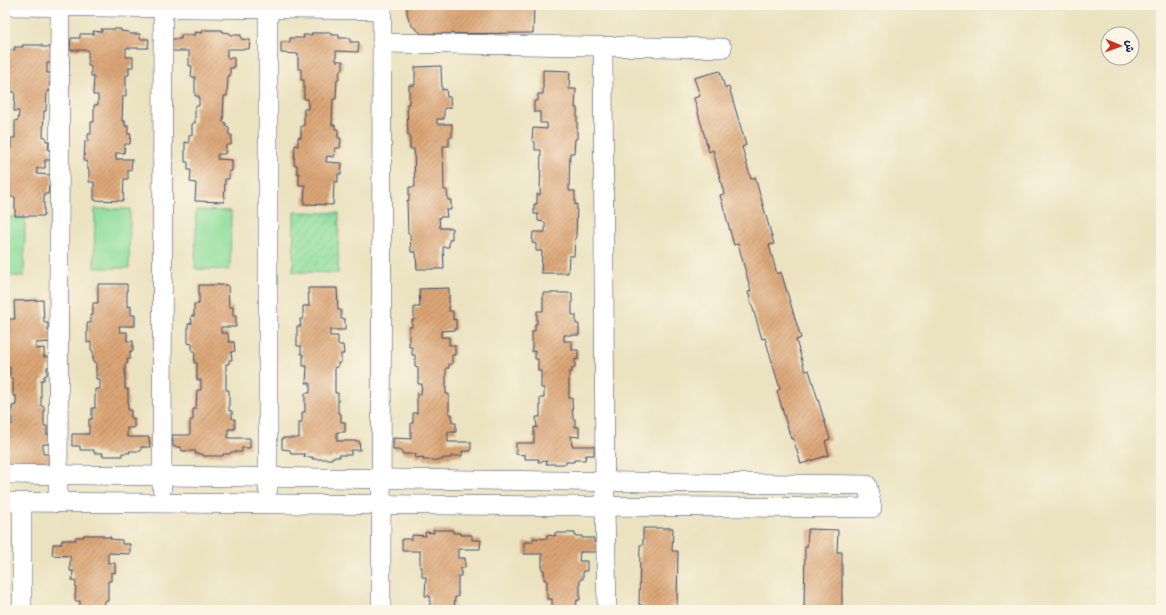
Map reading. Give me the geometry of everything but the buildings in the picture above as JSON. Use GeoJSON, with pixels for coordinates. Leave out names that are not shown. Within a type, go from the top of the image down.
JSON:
{"type":"FeatureCollection","features":[{"type":"Feature","properties":{"kind":"street"},"geometry":{"type":"LineString","coordinates":[[5,6],[382,7],[381,610]]}},
{"type":"Feature","properties":{"kind":"street"},"geometry":{"type":"LineString","coordinates":[[58,503],[60,6]]}},
{"type":"Feature","properties":{"kind":"street"},"geometry":{"type":"LineString","coordinates":[[161,504],[163,6]]}},
{"type":"Feature","properties":{"kind":"street"},"geometry":{"type":"LineString","coordinates":[[268,7],[268,504]]}},
{"type":"Feature","properties":{"kind":"street"},"geometry":{"type":"LineString","coordinates":[[382,42],[722,48]]}},
{"type":"Feature","properties":{"kind":"street"},"geometry":{"type":"LineString","coordinates":[[603,46],[605,506],[607,610]]}},
{"type":"Feature","properties":{"kind":"street"},"geometry":{"type":"LineString","coordinates":[[5,474],[867,485],[872,508],[13,502],[22,610]]}},
{"type":"Feature","properties":{"kind":"green space"},"geometry":{"type":"Polygon","coordinates":[[[95,209],[130,209],[129,268],[94,268],[95,209]]]}},
{"type":"Feature","properties":{"kind":"green space"},"geometry":{"type":"Polygon","coordinates":[[[196,210],[231,211],[230,270],[195,269],[196,210]]]}},
{"type":"Feature","properties":{"kind":"green space"},"geometry":{"type":"Polygon","coordinates":[[[294,212],[339,213],[338,273],[293,272],[294,212]]]}},
{"type":"Feature","properties":{"kind":"green space"},"geometry":{"type":"Polygon","coordinates":[[[5,217],[25,217],[24,276],[5,276],[5,217]]]}}]}
